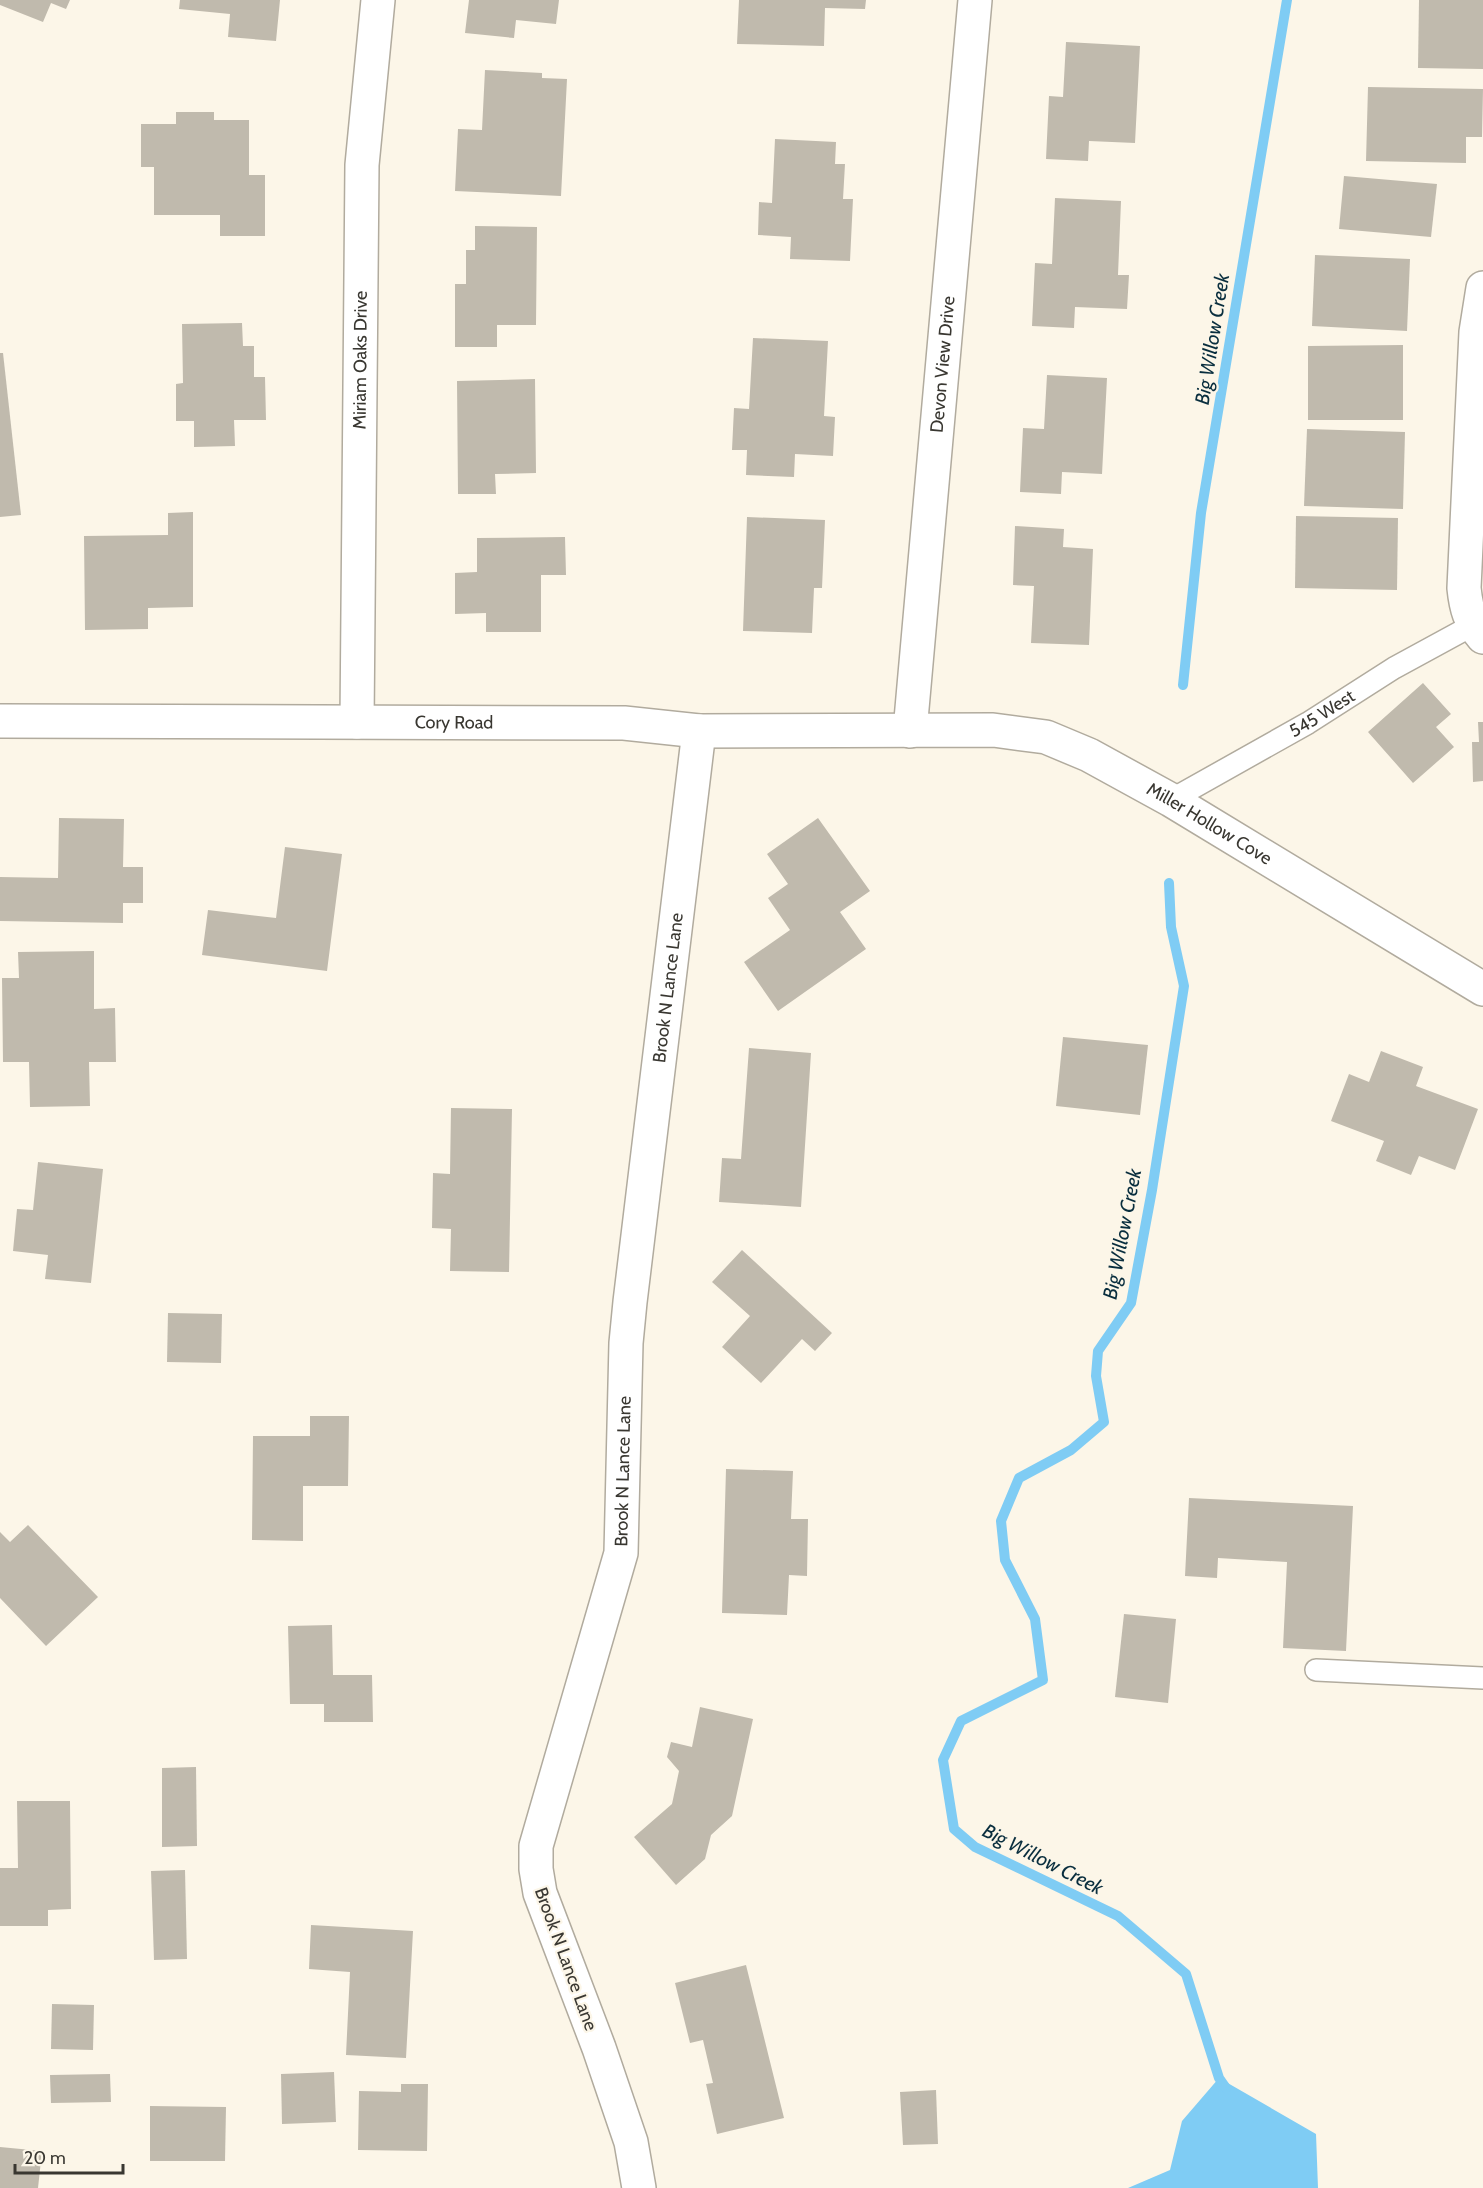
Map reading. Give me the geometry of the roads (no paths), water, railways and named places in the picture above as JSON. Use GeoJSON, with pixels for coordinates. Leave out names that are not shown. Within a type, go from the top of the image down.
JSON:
{"type":"FeatureCollection","features":[{"type":"Feature","properties":{"kind":"street","name":"Miriam Oaks Drive"},"geometry":{"type":"LineString","coordinates":[[357,722],[362,165],[378,0]]}},
{"type":"Feature","properties":{"kind":"street","name":"Devon View Drive"},"geometry":{"type":"LineString","coordinates":[[910,731],[975,0]]}},
{"type":"Feature","properties":{"kind":"street"},"geometry":{"type":"LineString","coordinates":[[1478,631],[1466,607],[1464,588],[1476,332],[1483,288]]}},
{"type":"Feature","properties":{"kind":"street","name":"Cory Road"},"geometry":{"type":"LineString","coordinates":[[0,722],[624,723],[699,731],[910,731]]}},
{"type":"Feature","properties":{"kind":"street","name":"Miller Hollow Cove"},"geometry":{"type":"LineString","coordinates":[[910,731],[993,730],[1046,737],[1089,754],[1171,800],[1483,989]]}},
{"type":"Feature","properties":{"kind":"street","name":"Brook N Lance Lane"},"geometry":{"type":"LineString","coordinates":[[639,2188],[628,2132],[540,1893],[536,1869],[536,1846],[621,1553],[626,1343],[699,731]]}},
{"type":"Feature","properties":{"kind":"lane","name":"545 West"},"geometry":{"type":"LineString","coordinates":[[1171,800],[1308,723],[1394,668],[1478,631]]}},
{"type":"Feature","properties":{"kind":"lane"},"geometry":{"type":"LineString","coordinates":[[1316,1670],[1483,1678]]}},
{"type":"Feature","properties":{"kind":"water"},"geometry":{"type":"Polygon","coordinates":[[[1219,2078],[1316,2134],[1318,2188],[1128,2188],[1170,2170],[1182,2121],[1219,2078]]]}},
{"type":"Feature","properties":{"kind":"waterway","name":"Big Willow Creek"},"geometry":{"type":"LineString","coordinates":[[1183,685],[1201,513],[1287,0]]}},
{"type":"Feature","properties":{"kind":"waterway","name":"Big Willow Creek"},"geometry":{"type":"LineString","coordinates":[[1169,883],[1171,927],[1184,986],[1152,1190],[1131,1303],[1098,1351],[1096,1376],[1104,1422],[1071,1450],[1019,1478],[1001,1521],[1005,1560],[1035,1619],[1043,1680],[961,1721],[943,1760],[954,1829],[975,1847],[1118,1916],[1186,1974],[1219,2078],[1226,2088]]}}]}
